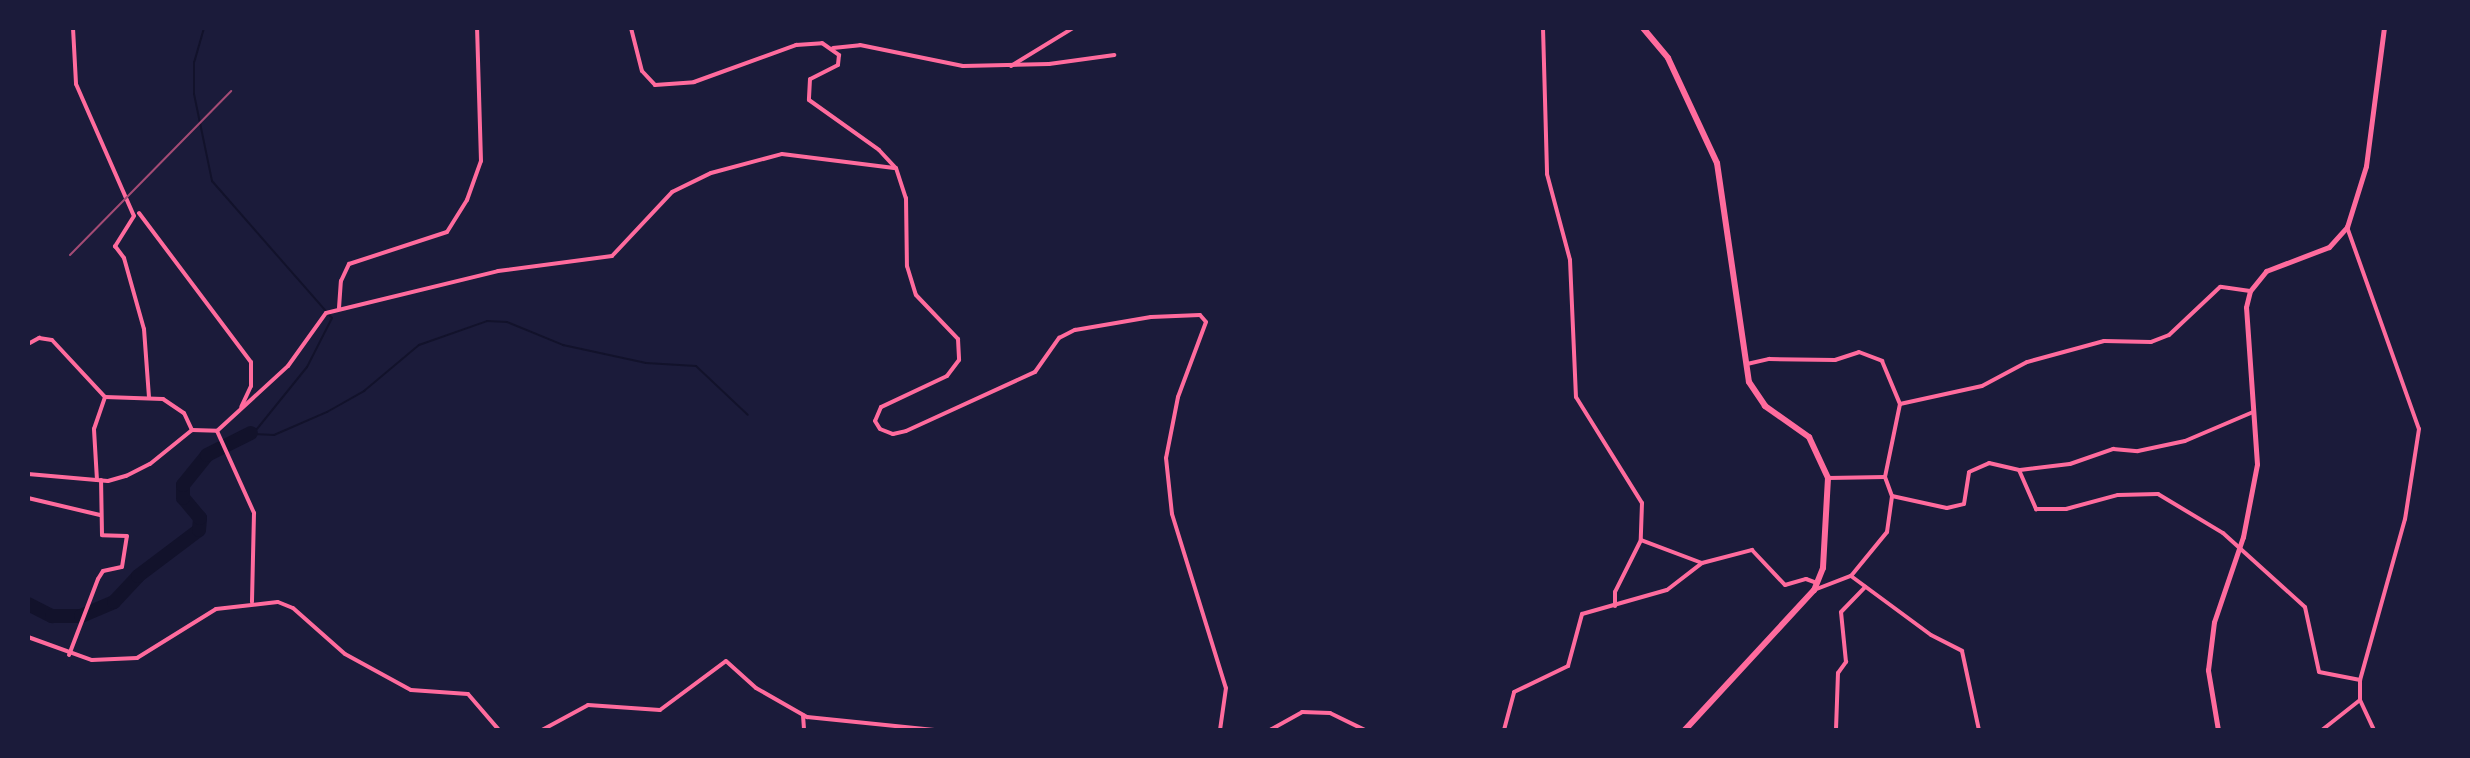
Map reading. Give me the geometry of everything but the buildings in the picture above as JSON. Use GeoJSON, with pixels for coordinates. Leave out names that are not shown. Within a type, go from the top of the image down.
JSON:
{"type":"FeatureCollection","features":[{"type":"Feature","properties":{"kind":"main road"},"geometry":{"type":"LineString","coordinates":[[1643,28],[1668,58],[1717,163],[1747,364],[1756,396],[1809,437],[1828,478],[1816,586],[1685,730]]}},
{"type":"Feature","properties":{"kind":"street"},"geometry":{"type":"LineString","coordinates":[[73,28],[76,84],[134,216],[115,246],[124,258],[144,329],[149,397]]}},
{"type":"Feature","properties":{"kind":"street"},"geometry":{"type":"LineString","coordinates":[[339,308],[341,281],[349,264],[447,232],[467,200],[481,161],[477,28]]}},
{"type":"Feature","properties":{"kind":"street"},"geometry":{"type":"LineString","coordinates":[[631,28],[642,71],[655,85],[694,82],[796,45],[833,48],[860,45],[963,66],[1011,66],[1114,55]]}},
{"type":"Feature","properties":{"kind":"street"},"geometry":{"type":"LineString","coordinates":[[1011,66],[1073,28]]}},
{"type":"Feature","properties":{"kind":"street"},"geometry":{"type":"LineString","coordinates":[[1543,28],[1547,174],[1570,260],[1576,397],[1638,493],[1641,540],[1615,592],[1615,606]]}},
{"type":"Feature","properties":{"kind":"street"},"geometry":{"type":"LineString","coordinates":[[2218,730],[2210,693],[2210,646],[2253,499],[2255,411],[2246,333],[2250,291],[2278,263],[2329,247],[2347,227],[2366,166],[2384,28]]}},
{"type":"Feature","properties":{"kind":"street"},"geometry":{"type":"LineString","coordinates":[[833,48],[838,65],[810,79],[809,100],[879,150],[896,168],[906,198],[907,266],[916,295],[958,339],[959,360],[947,376],[881,407],[875,421],[880,429],[906,431],[1035,372],[1059,338],[1075,330],[1151,317],[1200,315],[1206,322],[1178,397],[1166,458],[1172,514],[1226,688],[1220,730]]}},
{"type":"Feature","properties":{"kind":"street"},"geometry":{"type":"LineString","coordinates":[[28,474],[99,480],[150,464],[192,430],[217,431],[288,366],[326,313],[498,271],[612,256],[680,186],[752,160],[810,155],[896,168]]}},
{"type":"Feature","properties":{"kind":"street"},"geometry":{"type":"LineString","coordinates":[[139,213],[251,362],[251,386],[240,409]]}},
{"type":"Feature","properties":{"kind":"street"},"geometry":{"type":"LineString","coordinates":[[2347,227],[2419,429],[2405,519],[2360,680],[2360,700],[2374,730]]}},
{"type":"Feature","properties":{"kind":"street"},"geometry":{"type":"LineString","coordinates":[[1900,404],[1982,386],[2027,362],[2104,341],[2151,342],[2169,335],[2220,287],[2250,291]]}},
{"type":"Feature","properties":{"kind":"street"},"geometry":{"type":"LineString","coordinates":[[28,344],[39,338],[52,340],[105,397],[163,399],[184,413],[192,430]]}},
{"type":"Feature","properties":{"kind":"street"},"geometry":{"type":"LineString","coordinates":[[1504,730],[1514,692],[1568,666],[1582,614],[1667,590],[1702,563],[1752,550],[1785,585],[1806,579],[1816,586],[1851,576],[1887,532],[1892,496],[1885,477],[1900,404],[1882,361],[1859,352],[1835,360],[1769,359],[1747,364]]}},
{"type":"Feature","properties":{"kind":"street"},"geometry":{"type":"LineString","coordinates":[[69,655],[98,579],[103,571],[122,567],[127,536],[102,535],[94,429],[105,397]]}},
{"type":"Feature","properties":{"kind":"street"},"geometry":{"type":"LineString","coordinates":[[1892,496],[1947,508],[1964,504],[1969,472],[1989,463],[2019,470],[2070,464],[2113,449],[2138,451],[2185,441],[2255,411]]}},
{"type":"Feature","properties":{"kind":"street"},"geometry":{"type":"LineString","coordinates":[[217,431],[254,513],[252,602]]}},
{"type":"Feature","properties":{"kind":"street"},"geometry":{"type":"LineString","coordinates":[[2019,470],[2036,509],[2066,509],[2118,495],[2158,494],[2240,546],[2305,607],[2319,672],[2360,680]]}},
{"type":"Feature","properties":{"kind":"street"},"geometry":{"type":"LineString","coordinates":[[1828,478],[1885,477]]}},
{"type":"Feature","properties":{"kind":"street"},"geometry":{"type":"LineString","coordinates":[[28,498],[100,515]]}},
{"type":"Feature","properties":{"kind":"street"},"geometry":{"type":"LineString","coordinates":[[1641,540],[1702,563]]}},
{"type":"Feature","properties":{"kind":"street"},"geometry":{"type":"LineString","coordinates":[[1851,576],[1962,651],[1979,730]]}},
{"type":"Feature","properties":{"kind":"street"},"geometry":{"type":"LineString","coordinates":[[1836,730],[1838,673],[1846,662],[1841,612],[1865,587]]}},
{"type":"Feature","properties":{"kind":"street"},"geometry":{"type":"LineString","coordinates":[[28,637],[69,655],[106,662],[137,658],[216,609],[252,602],[293,608],[323,640],[411,690],[468,694],[499,730]]}},
{"type":"Feature","properties":{"kind":"street"},"geometry":{"type":"LineString","coordinates":[[542,730],[588,705],[660,710],[726,661],[756,688],[803,715],[934,730]]}},
{"type":"Feature","properties":{"kind":"street"},"geometry":{"type":"LineString","coordinates":[[2322,730],[2360,700]]}},
{"type":"Feature","properties":{"kind":"street"},"geometry":{"type":"LineString","coordinates":[[1270,730],[1302,712],[1330,713],[1365,730]]}},
{"type":"Feature","properties":{"kind":"street"},"geometry":{"type":"LineString","coordinates":[[803,715],[804,730]]}},
{"type":"Feature","properties":{"kind":"waterway"},"geometry":{"type":"LineString","coordinates":[[204,28],[194,62],[194,94],[212,181],[332,318],[307,367],[253,434],[274,435],[327,412],[364,391],[419,345],[487,321],[507,322],[563,345],[646,363],[696,366],[748,415]]}},
{"type":"Feature","properties":{"kind":"waterway"},"geometry":{"type":"LineString","coordinates":[[28,604],[52,616],[81,616],[114,602],[138,576],[199,530],[200,518],[183,498],[183,485],[207,455],[251,433]]}},
{"type":"Feature","properties":{"kind":"railway"},"geometry":{"type":"LineString","coordinates":[[70,255],[231,91]]}}]}
